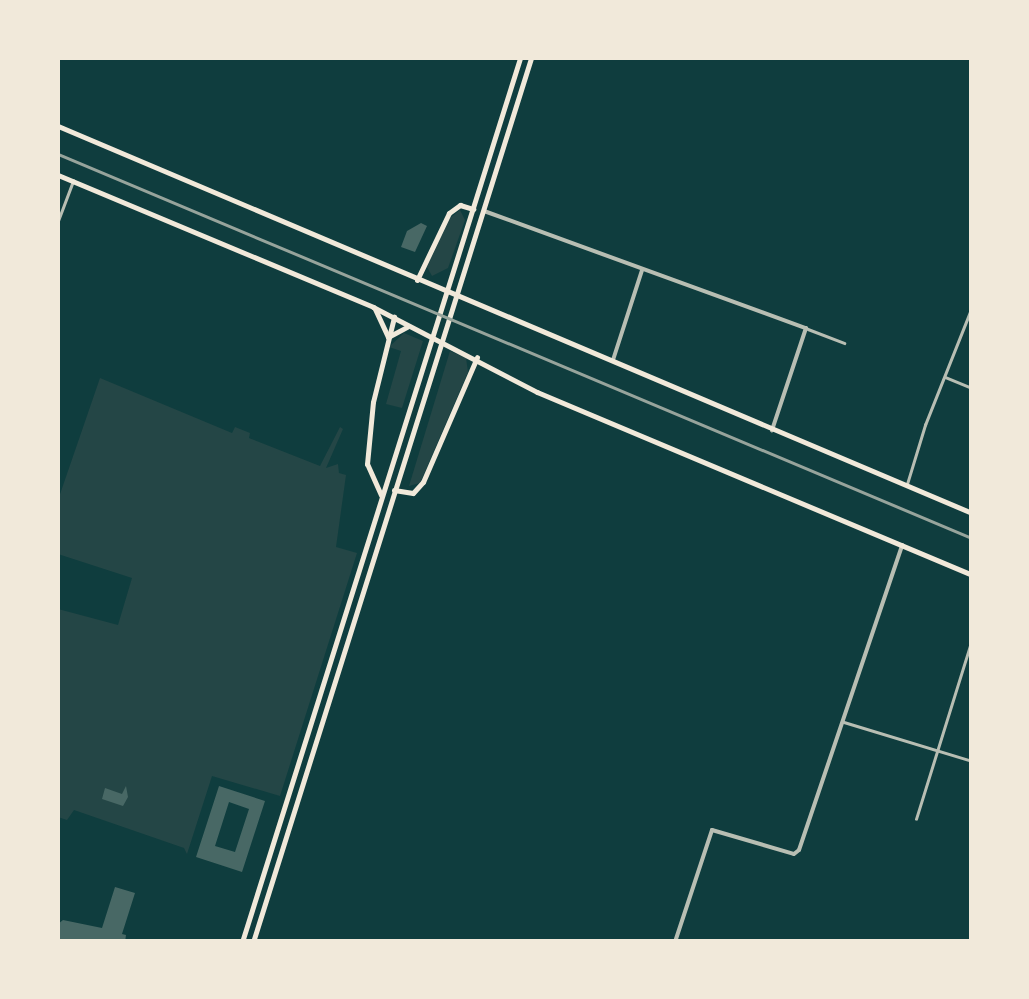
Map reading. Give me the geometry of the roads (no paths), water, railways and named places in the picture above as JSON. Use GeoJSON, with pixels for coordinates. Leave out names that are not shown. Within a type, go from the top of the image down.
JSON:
{"type":"FeatureCollection","features":[{"type":"Feature","properties":{"kind":"main road"},"geometry":{"type":"LineString","coordinates":[[242,942],[520,58]]}},
{"type":"Feature","properties":{"kind":"main road"},"geometry":{"type":"LineString","coordinates":[[253,942],[530,58]]}},
{"type":"Feature","properties":{"kind":"main road"},"geometry":{"type":"LineString","coordinates":[[58,126],[972,513]]}},
{"type":"Feature","properties":{"kind":"main road"},"geometry":{"type":"LineString","coordinates":[[58,176],[372,307],[460,348],[537,392],[972,576]]}},
{"type":"Feature","properties":{"kind":"main road"},"geometry":{"type":"LineString","coordinates":[[417,280],[449,213],[460,206],[473,209]]}},
{"type":"Feature","properties":{"kind":"main road"},"geometry":{"type":"LineString","coordinates":[[372,307],[385,323],[388,338]]}},
{"type":"Feature","properties":{"kind":"main road"},"geometry":{"type":"LineString","coordinates":[[382,495],[367,461],[373,402],[394,317]]}},
{"type":"Feature","properties":{"kind":"main road"},"geometry":{"type":"LineString","coordinates":[[388,338],[410,327]]}},
{"type":"Feature","properties":{"kind":"main road"},"geometry":{"type":"LineString","coordinates":[[394,490],[413,493],[423,482],[477,357]]}},
{"type":"Feature","properties":{"kind":"main road"},"geometry":{"type":"LineString","coordinates":[[374,481],[386,480]]}},
{"type":"Feature","properties":{"kind":"street"},"geometry":{"type":"LineString","coordinates":[[58,222],[73,182]]}},
{"type":"Feature","properties":{"kind":"street"},"geometry":{"type":"LineString","coordinates":[[484,211],[844,344]]}},
{"type":"Feature","properties":{"kind":"street"},"geometry":{"type":"LineString","coordinates":[[612,363],[642,270]]}},
{"type":"Feature","properties":{"kind":"street"},"geometry":{"type":"LineString","coordinates":[[906,486],[972,307]]}},
{"type":"Feature","properties":{"kind":"street"},"geometry":{"type":"LineString","coordinates":[[772,430],[806,328]]}},
{"type":"Feature","properties":{"kind":"street"},"geometry":{"type":"LineString","coordinates":[[944,377],[972,388]]}},
{"type":"Feature","properties":{"kind":"street"},"geometry":{"type":"LineString","coordinates":[[675,942],[712,830],[796,853],[902,545]]}},
{"type":"Feature","properties":{"kind":"street"},"geometry":{"type":"LineString","coordinates":[[916,819],[972,640]]}},
{"type":"Feature","properties":{"kind":"street"},"geometry":{"type":"LineString","coordinates":[[843,722],[972,761]]}},
{"type":"Feature","properties":{"kind":"railway"},"geometry":{"type":"LineString","coordinates":[[58,154],[972,538]]}}]}
